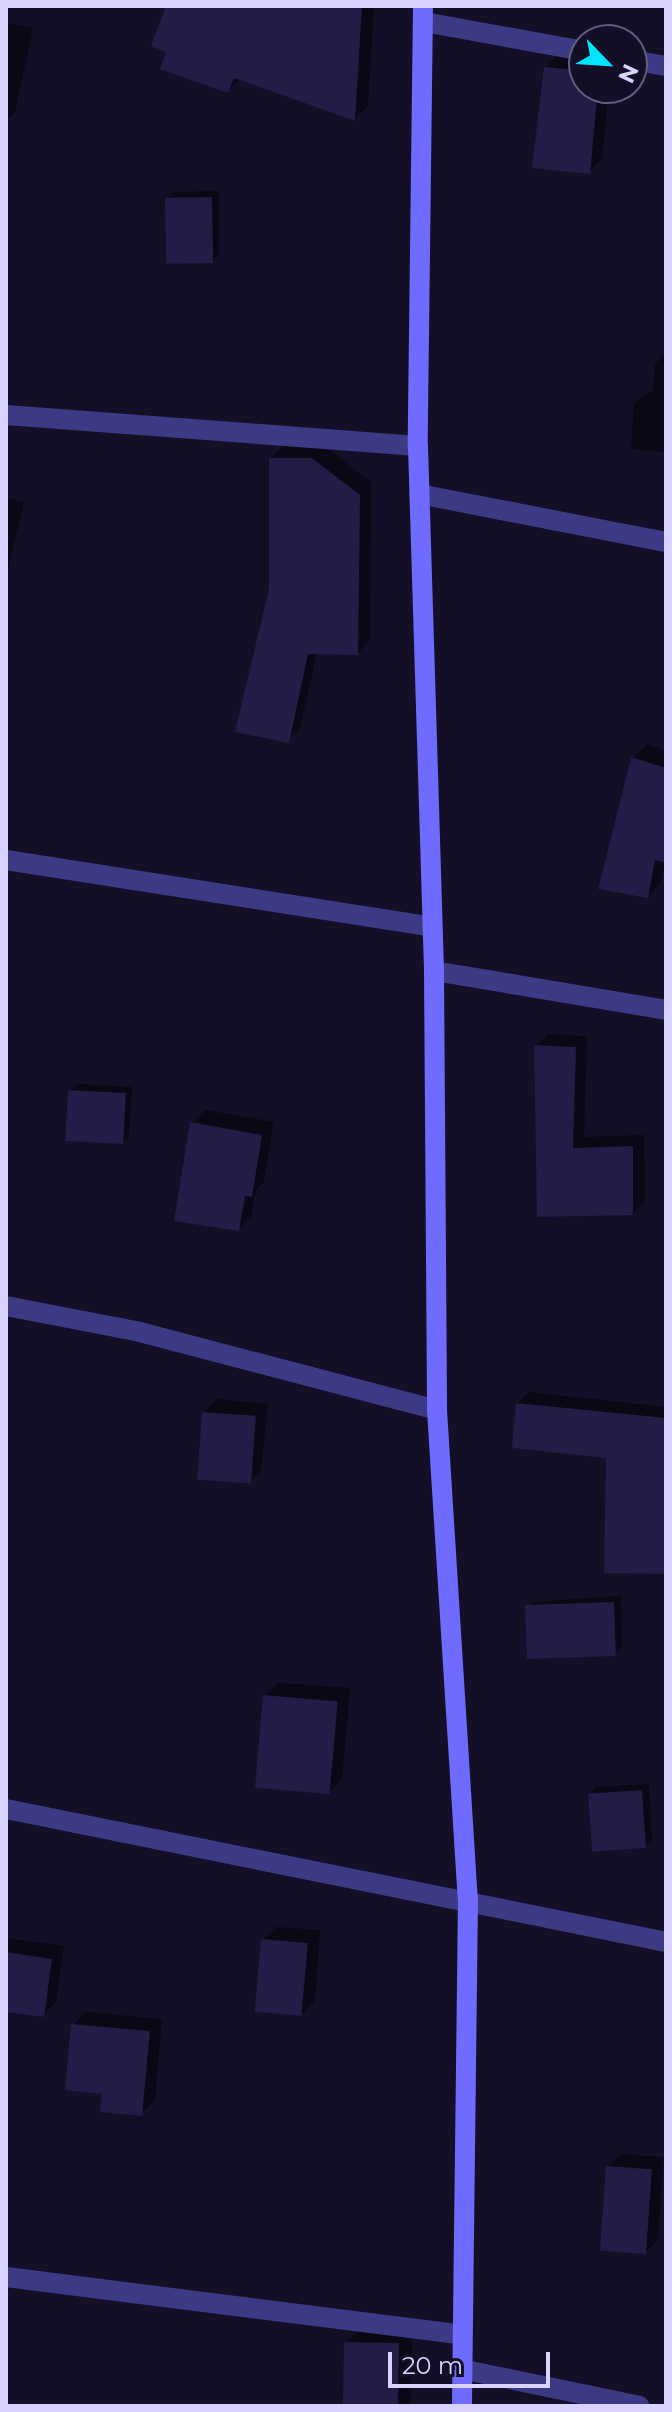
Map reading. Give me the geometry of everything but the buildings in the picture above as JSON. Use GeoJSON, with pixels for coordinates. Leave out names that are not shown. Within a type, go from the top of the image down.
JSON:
{"type":"FeatureCollection","features":[{"type":"Feature","properties":{"kind":"street"},"geometry":{"type":"LineString","coordinates":[[462,2406],[468,1898],[437,1410],[434,971],[418,446],[424,14],[568,47]]}},
{"type":"Feature","properties":{"kind":"street"},"geometry":{"type":"LineString","coordinates":[[6,415],[418,446]]}},
{"type":"Feature","properties":{"kind":"street"},"geometry":{"type":"LineString","coordinates":[[419,494],[666,542]]}},
{"type":"Feature","properties":{"kind":"street"},"geometry":{"type":"LineString","coordinates":[[6,860],[432,927]]}},
{"type":"Feature","properties":{"kind":"street"},"geometry":{"type":"LineString","coordinates":[[434,971],[666,1010]]}},
{"type":"Feature","properties":{"kind":"street"},"geometry":{"type":"LineString","coordinates":[[6,1306],[136,1331],[437,1410]]}},
{"type":"Feature","properties":{"kind":"street"},"geometry":{"type":"LineString","coordinates":[[6,1809],[468,1898],[666,1942]]}},
{"type":"Feature","properties":{"kind":"street"},"geometry":{"type":"LineString","coordinates":[[6,2277],[462,2335]]}},
{"type":"Feature","properties":{"kind":"street"},"geometry":{"type":"LineString","coordinates":[[461,2369],[639,2406]]}}]}
